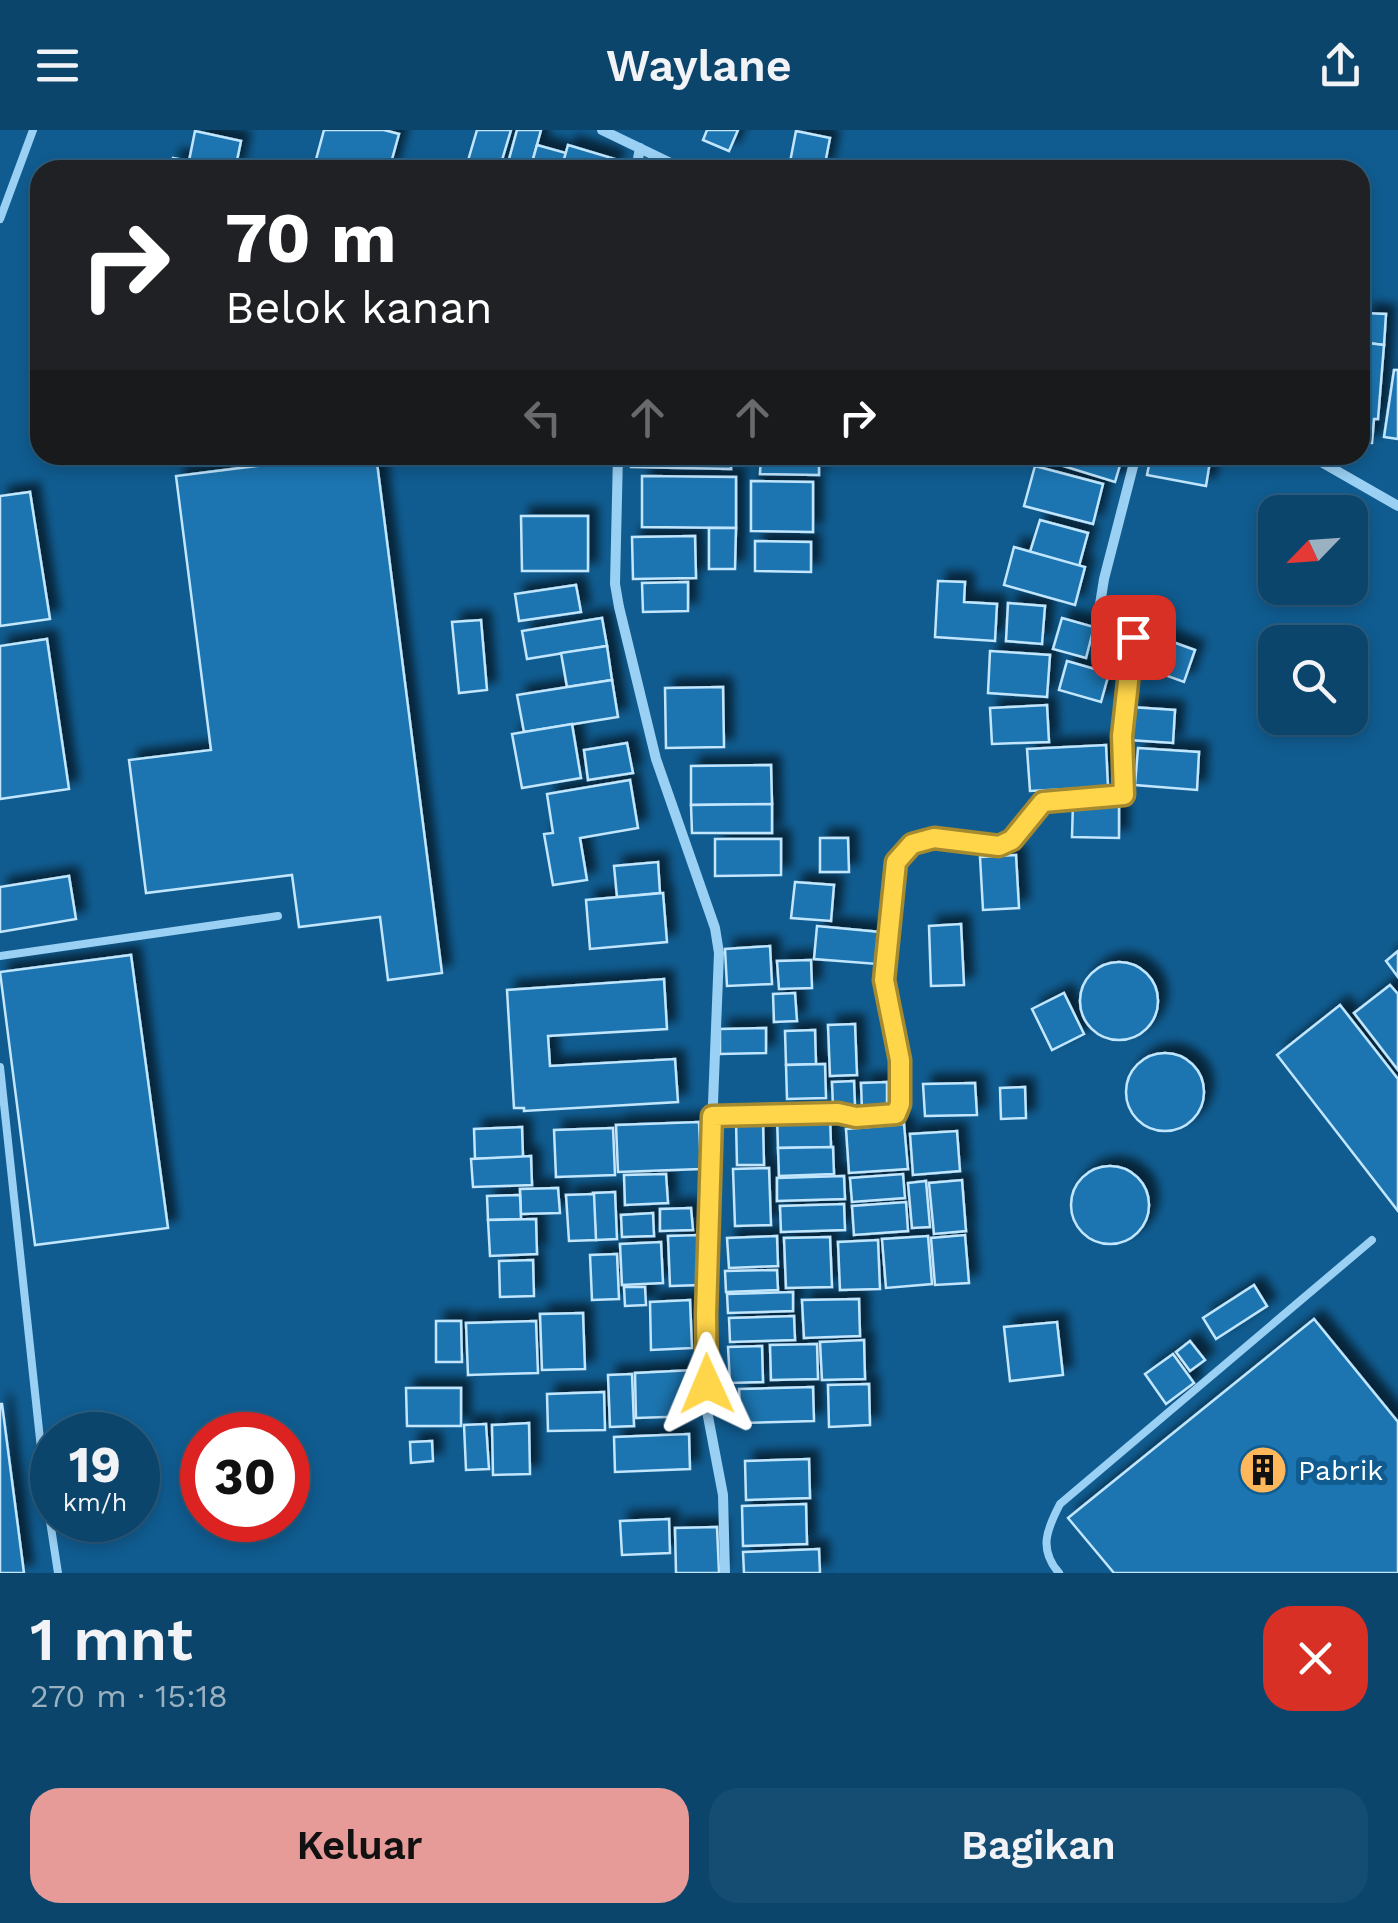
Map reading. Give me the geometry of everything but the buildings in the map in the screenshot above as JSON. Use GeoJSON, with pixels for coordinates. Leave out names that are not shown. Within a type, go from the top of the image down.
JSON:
{"type":"FeatureCollection","features":[{"type":"Feature","properties":{"kind":"street"},"geometry":{"type":"LineString","coordinates":[[602,130],[665,160]]}},
{"type":"Feature","properties":{"kind":"street"},"geometry":{"type":"LineString","coordinates":[[638,160],[640,148]]}},
{"type":"Feature","properties":{"kind":"street"},"geometry":{"type":"LineString","coordinates":[[618,465],[618,608],[656,760],[715,928],[719,953],[706,1406],[722,1495],[725,1573]]}},
{"type":"Feature","properties":{"kind":"street"},"geometry":{"type":"LineString","coordinates":[[712,1116],[896,1114],[900,1104],[900,1060],[884,980],[896,862],[912,844],[934,838],[999,846],[1012,840],[1043,802],[1124,795],[1122,736],[1133,637],[1098,617],[1133,465]]}},
{"type":"Feature","properties":{"kind":"street"},"geometry":{"type":"LineString","coordinates":[[1326,465],[1398,506]]}},
{"type":"Feature","properties":{"kind":"lane"},"geometry":{"type":"LineString","coordinates":[[0,219],[33,130]]}},
{"type":"Feature","properties":{"kind":"lane"},"geometry":{"type":"LineString","coordinates":[[0,956],[278,916]]}},
{"type":"Feature","properties":{"kind":"lane"},"geometry":{"type":"LineString","coordinates":[[0,1066],[46,1495],[58,1573]]}},
{"type":"Feature","properties":{"kind":"lane"},"geometry":{"type":"LineString","coordinates":[[1058,1573],[1049,1562],[1045,1544],[1060,1504],[1372,1240]]}},
{"type":"Feature","properties":{"kind":"place","name":"Pabrik"},"geometry":{"type":"Point","coordinates":[1263,1470]}},
{"type":"Feature","properties":{"kind":"route"},"geometry":{"type":"LineString","coordinates":[[707,1384],[712,1116],[896,1114],[900,1104],[900,1060],[884,980],[896,862],[912,844],[934,838],[999,846],[1012,840],[1043,802],[1124,795],[1122,736],[1133,637]]}}]}
